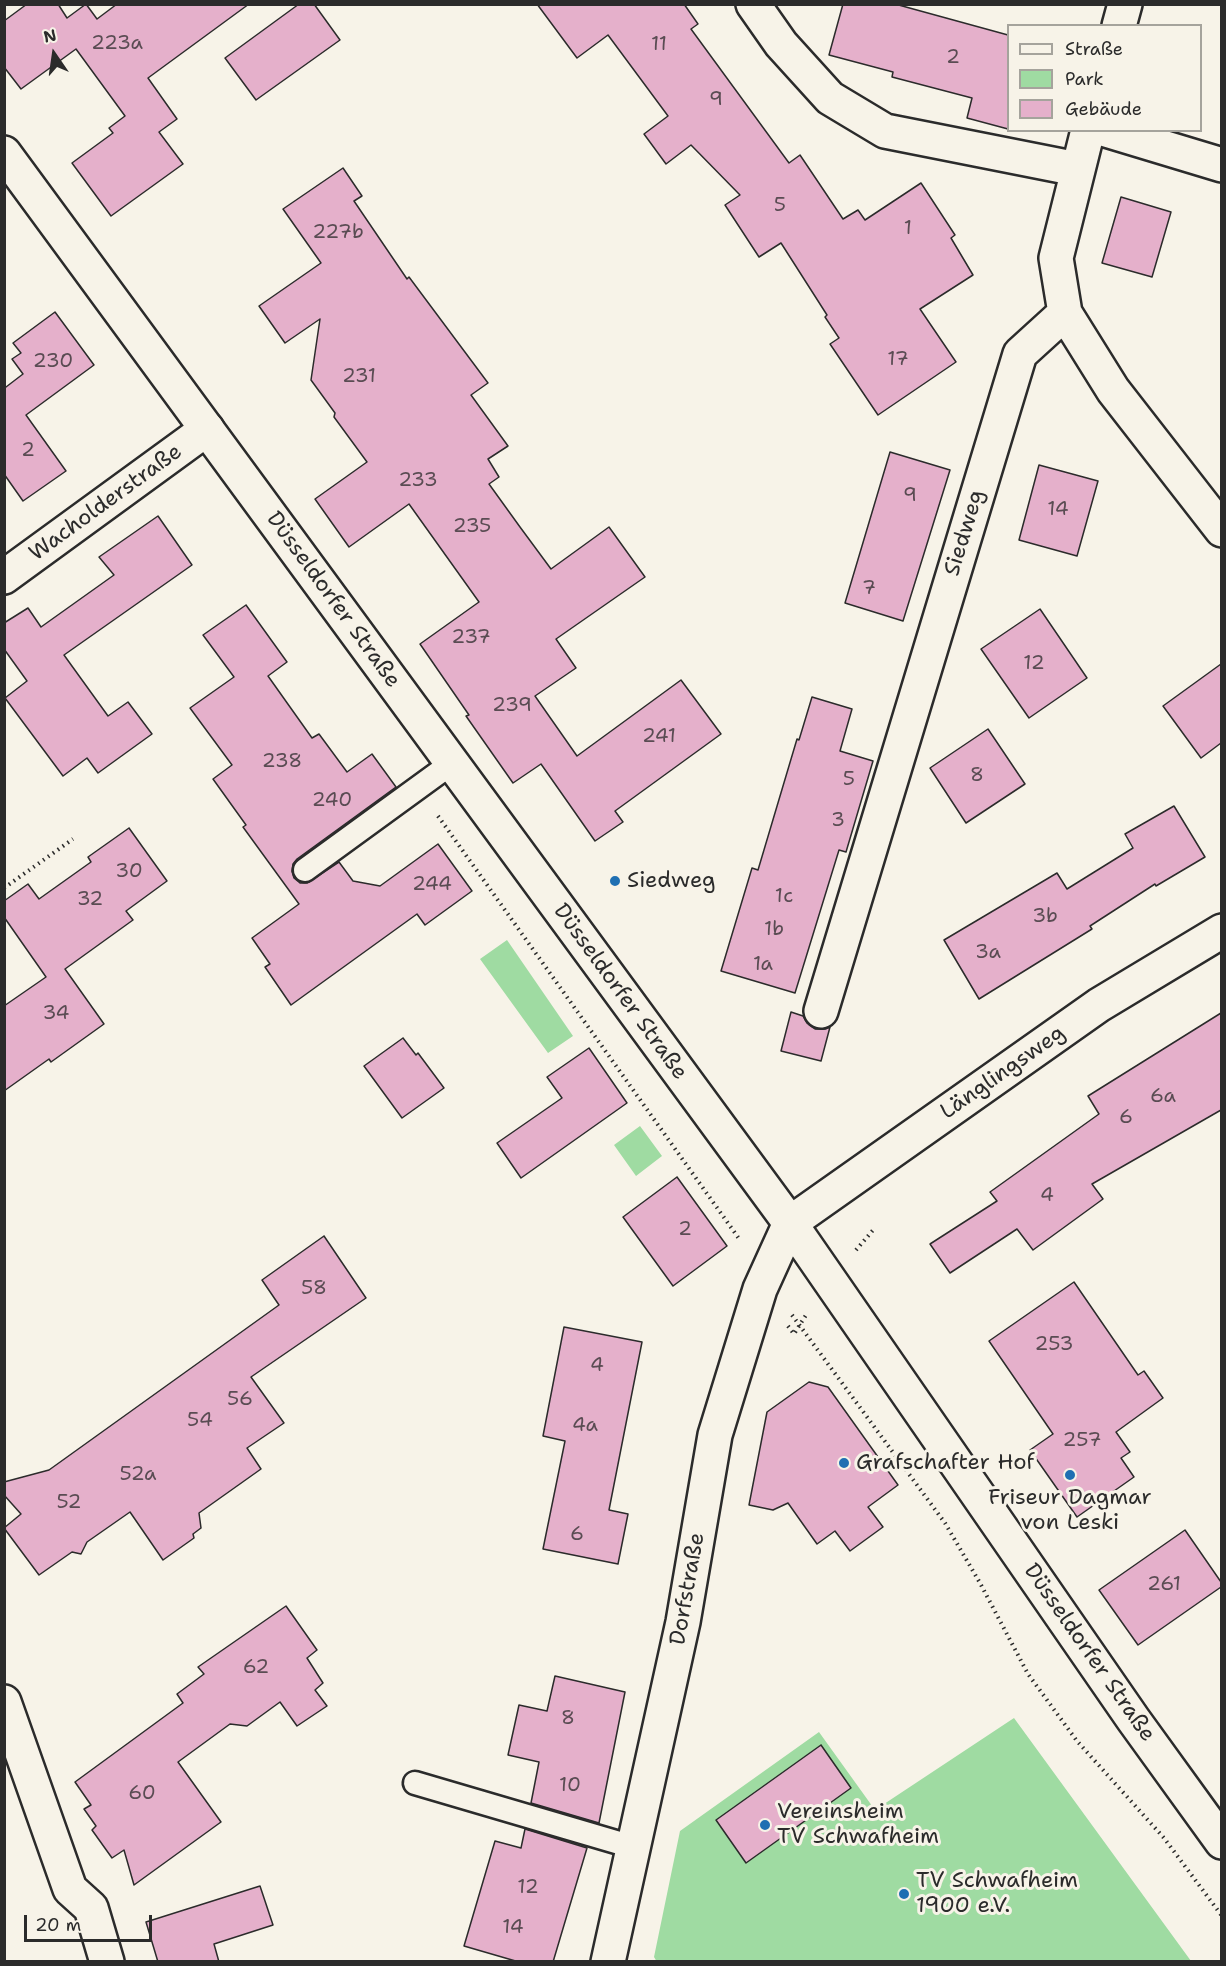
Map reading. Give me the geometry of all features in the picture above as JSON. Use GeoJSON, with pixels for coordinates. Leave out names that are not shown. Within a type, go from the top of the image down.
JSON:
{"type":"FeatureCollection","features":[{"type":"Feature","properties":{"kind":"street"},"geometry":{"type":"LineString","coordinates":[[753,4],[781,44],[830,98],[885,131],[1077,169]]}},
{"type":"Feature","properties":{"kind":"street"},"geometry":{"type":"LineString","coordinates":[[1120,24],[1125,4]]}},
{"type":"Feature","properties":{"kind":"street"},"geometry":{"type":"LineString","coordinates":[[1087,132],[1056,258],[1065,313],[1113,390],[1221,530]]}},
{"type":"Feature","properties":{"kind":"street"},"geometry":{"type":"LineString","coordinates":[[1113,132],[1221,165]]}},
{"type":"Feature","properties":{"kind":"street","name":"Düsseldorfer Straße"},"geometry":{"type":"LineString","coordinates":[[4,153],[790,1223],[1221,1842]]}},
{"type":"Feature","properties":{"kind":"street","name":"Siedweg"},"geometry":{"type":"LineString","coordinates":[[821,1011],[1020,354],[1065,313]]}},
{"type":"Feature","properties":{"kind":"street","name":"Wacholderstraße"},"geometry":{"type":"LineString","coordinates":[[4,577],[207,429]]}},
{"type":"Feature","properties":{"kind":"street","name":"Länglingsweg"},"geometry":{"type":"LineString","coordinates":[[790,1223],[1099,1005],[1221,931]]}},
{"type":"Feature","properties":{"kind":"street","name":"Dorfstraße"},"geometry":{"type":"LineString","coordinates":[[608,1962],[683,1622],[715,1435],[744,1336],[765,1277],[790,1223]]}},
{"type":"Feature","properties":{"kind":"street"},"geometry":{"type":"LineString","coordinates":[[4,1702],[70,1889],[91,1908],[107,1962]]}},
{"type":"Feature","properties":{"kind":"lane"},"geometry":{"type":"LineString","coordinates":[[305,870],[452,763]]}},
{"type":"Feature","properties":{"kind":"lane"},"geometry":{"type":"LineString","coordinates":[[415,1784],[633,1847]]}},
{"type":"Feature","properties":{"kind":"path"},"geometry":{"type":"LineString","coordinates":[[418,787],[812,1344],[945,1523],[1028,1674],[1077,1741],[1164,1838],[1221,1916]]}},
{"type":"Feature","properties":{"kind":"path"},"geometry":{"type":"LineString","coordinates":[[4,888],[73,838]]}},
{"type":"Feature","properties":{"kind":"green space"},"geometry":{"type":"Polygon","coordinates":[[[507,940],[573,1036],[548,1053],[480,959],[507,940]]]}},
{"type":"Feature","properties":{"kind":"green space"},"geometry":{"type":"Polygon","coordinates":[[[640,1126],[662,1156],[636,1176],[614,1145],[640,1126]]]}},
{"type":"Feature","properties":{"kind":"green space","name":"TV Schwafheim 1900 e.V."},"geometry":{"type":"Polygon","coordinates":[[[1014,1718],[1191,1961],[657,1962],[654,1957],[680,1831],[819,1732],[875,1810],[1014,1718]]]}},
{"type":"Feature","properties":{"kind":"building"},"geometry":{"type":"Polygon","coordinates":[[[27,4],[58,4],[67,18],[86,4],[97,19],[117,4],[249,4],[148,78],[177,119],[159,132],[183,164],[111,216],[72,163],[113,133],[109,128],[125,116],[76,49],[21,89],[4,67],[4,21],[27,4]]]}},
{"type":"Feature","properties":{"kind":"building"},"geometry":{"type":"Polygon","coordinates":[[[299,4],[314,4],[340,40],[256,100],[225,58],[299,4]]]}},
{"type":"Feature","properties":{"kind":"building"},"geometry":{"type":"Polygon","coordinates":[[[537,4],[684,4],[698,24],[691,29],[789,163],[800,155],[843,219],[858,210],[865,220],[921,183],[955,235],[951,238],[973,275],[920,309],[956,362],[878,415],[830,344],[839,338],[781,243],[759,257],[725,205],[740,195],[691,145],[666,164],[644,134],[668,116],[608,35],[577,58],[537,4]]]}},
{"type":"Feature","properties":{"kind":"building"},"geometry":{"type":"Polygon","coordinates":[[[843,4],[895,4],[1007,35],[1007,129],[967,118],[972,98],[892,77],[893,72],[829,55],[843,4]]]}},
{"type":"Feature","properties":{"kind":"building"},"geometry":{"type":"Polygon","coordinates":[[[343,168],[362,196],[354,201],[407,279],[409,277],[488,383],[471,395],[508,446],[488,459],[499,477],[489,484],[551,569],[609,527],[645,577],[556,639],[576,668],[535,696],[577,756],[681,680],[721,734],[615,811],[623,822],[595,841],[541,764],[513,783],[466,716],[469,715],[420,644],[479,602],[409,504],[349,547],[315,499],[367,462],[334,417],[335,413],[311,380],[320,319],[285,343],[259,306],[321,263],[283,209],[343,168]]]}},
{"type":"Feature","properties":{"kind":"building"},"geometry":{"type":"Polygon","coordinates":[[[1121,197],[1171,212],[1152,277],[1102,263],[1121,197]]]}},
{"type":"Feature","properties":{"kind":"building"},"geometry":{"type":"Polygon","coordinates":[[[55,312],[94,365],[26,415],[66,471],[23,501],[4,474],[4,385],[6,387],[23,374],[12,359],[21,353],[13,343],[55,312]]]}},
{"type":"Feature","properties":{"kind":"building"},"geometry":{"type":"Polygon","coordinates":[[[890,452],[950,470],[903,621],[845,603],[890,452]]]}},
{"type":"Feature","properties":{"kind":"building"},"geometry":{"type":"Polygon","coordinates":[[[1039,465],[1098,481],[1077,556],[1019,540],[1039,465]]]}},
{"type":"Feature","properties":{"kind":"building"},"geometry":{"type":"Polygon","coordinates":[[[158,516],[192,565],[64,655],[108,716],[128,702],[152,734],[98,773],[87,758],[63,776],[5,698],[27,681],[4,649],[4,623],[28,608],[41,627],[114,575],[99,557],[158,516]]]}},
{"type":"Feature","properties":{"kind":"building"},"geometry":{"type":"Polygon","coordinates":[[[246,605],[287,662],[268,676],[312,738],[319,734],[347,772],[372,754],[396,787],[297,859],[293,864],[294,878],[300,883],[307,883],[339,862],[353,881],[380,886],[438,844],[472,891],[425,925],[417,914],[291,1005],[265,967],[270,964],[252,938],[299,904],[243,827],[246,825],[213,779],[232,765],[190,708],[234,677],[203,635],[246,605]]]}},
{"type":"Feature","properties":{"kind":"building"},"geometry":{"type":"Polygon","coordinates":[[[1040,609],[1087,678],[1029,718],[981,649],[1040,609]]]}},
{"type":"Feature","properties":{"kind":"building"},"geometry":{"type":"Polygon","coordinates":[[[1221,664],[1221,743],[1201,758],[1163,706],[1221,664]]]}},
{"type":"Feature","properties":{"kind":"building"},"geometry":{"type":"Polygon","coordinates":[[[812,697],[852,709],[840,751],[873,761],[846,852],[839,850],[795,993],[721,971],[752,868],[758,870],[797,739],[799,740],[812,697]]]}},
{"type":"Feature","properties":{"kind":"building"},"geometry":{"type":"Polygon","coordinates":[[[988,729],[1025,784],[966,823],[930,768],[988,729]]]}},
{"type":"Feature","properties":{"kind":"building"},"geometry":{"type":"Polygon","coordinates":[[[1174,806],[1205,857],[1156,886],[1155,884],[1090,926],[1092,929],[979,999],[944,940],[1057,873],[1067,889],[1133,848],[1125,834],[1174,806]]]}},
{"type":"Feature","properties":{"kind":"building"},"geometry":{"type":"Polygon","coordinates":[[[129,828],[167,881],[126,911],[133,920],[65,969],[104,1024],[51,1062],[49,1059],[4,1091],[4,1006],[46,977],[4,917],[4,901],[28,884],[39,899],[91,862],[88,857],[129,828]]]}},
{"type":"Feature","properties":{"kind":"building"},"geometry":{"type":"Polygon","coordinates":[[[791,1012],[803,1016],[807,1023],[815,1029],[830,1027],[821,1061],[781,1051],[791,1012]]]}},
{"type":"Feature","properties":{"kind":"building"},"geometry":{"type":"Polygon","coordinates":[[[1221,1013],[1221,1110],[1092,1184],[1103,1199],[1033,1250],[1017,1229],[950,1273],[930,1244],[997,1201],[990,1192],[1099,1114],[1088,1096],[1221,1013]]]}},
{"type":"Feature","properties":{"kind":"building"},"geometry":{"type":"Polygon","coordinates":[[[403,1038],[416,1055],[418,1053],[444,1088],[402,1118],[364,1066],[403,1038]]]}},
{"type":"Feature","properties":{"kind":"building"},"geometry":{"type":"Polygon","coordinates":[[[589,1048],[627,1103],[521,1178],[497,1143],[562,1098],[547,1077],[589,1048]]]}},
{"type":"Feature","properties":{"kind":"building"},"geometry":{"type":"Polygon","coordinates":[[[677,1177],[727,1246],[673,1286],[623,1217],[677,1177]]]}},
{"type":"Feature","properties":{"kind":"building"},"geometry":{"type":"Polygon","coordinates":[[[324,1236],[366,1298],[251,1377],[284,1423],[247,1448],[261,1469],[199,1513],[201,1528],[193,1534],[194,1538],[163,1560],[130,1512],[87,1542],[81,1554],[72,1552],[39,1575],[4,1528],[21,1514],[4,1495],[4,1482],[49,1470],[279,1305],[262,1280],[324,1236]]]}},
{"type":"Feature","properties":{"kind":"building"},"geometry":{"type":"Polygon","coordinates":[[[1074,1282],[1138,1375],[1144,1371],[1163,1398],[1116,1432],[1130,1452],[1121,1458],[1134,1477],[1077,1517],[1030,1450],[1053,1434],[989,1341],[1074,1282]]]}},
{"type":"Feature","properties":{"kind":"building"},"geometry":{"type":"Polygon","coordinates":[[[564,1327],[642,1342],[609,1510],[628,1514],[618,1564],[543,1549],[565,1441],[543,1436],[564,1327]]]}},
{"type":"Feature","properties":{"kind":"building"},"geometry":{"type":"Polygon","coordinates":[[[809,1382],[828,1387],[898,1485],[868,1507],[883,1527],[850,1551],[835,1531],[817,1544],[788,1503],[773,1510],[749,1505],[767,1412],[809,1382]]]}},
{"type":"Feature","properties":{"kind":"building"},"geometry":{"type":"Polygon","coordinates":[[[1185,1530],[1221,1582],[1221,1587],[1138,1645],[1099,1590],[1185,1530]]]}},
{"type":"Feature","properties":{"kind":"building"},"geometry":{"type":"Polygon","coordinates":[[[286,1606],[317,1650],[307,1658],[323,1683],[315,1690],[327,1706],[297,1726],[280,1702],[247,1726],[230,1724],[178,1762],[221,1822],[134,1885],[124,1850],[112,1858],[92,1830],[96,1826],[84,1809],[91,1805],[75,1782],[183,1703],[177,1694],[204,1674],[198,1667],[286,1606]]]}},
{"type":"Feature","properties":{"kind":"building"},"geometry":{"type":"Polygon","coordinates":[[[555,1676],[625,1692],[599,1823],[531,1803],[539,1762],[508,1755],[519,1705],[547,1711],[555,1676]]]}},
{"type":"Feature","properties":{"kind":"building"},"geometry":{"type":"Polygon","coordinates":[[[821,1745],[851,1788],[746,1863],[716,1820],[821,1745]]]}},
{"type":"Feature","properties":{"kind":"building"},"geometry":{"type":"Polygon","coordinates":[[[525,1829],[587,1848],[553,1962],[519,1962],[464,1946],[495,1841],[521,1848],[525,1829]]]}},
{"type":"Feature","properties":{"kind":"building"},"geometry":{"type":"Polygon","coordinates":[[[260,1886],[273,1925],[214,1944],[219,1962],[158,1962],[146,1922],[260,1886]]]}},
{"type":"Feature","properties":{"kind":"place","name":"Siedweg"},"geometry":{"type":"Point","coordinates":[615,881]}},
{"type":"Feature","properties":{"kind":"place","name":"Grafschafter Hof"},"geometry":{"type":"Point","coordinates":[844,1463]}},
{"type":"Feature","properties":{"kind":"place","name":"Friseur Dagmar von Leski"},"geometry":{"type":"Point","coordinates":[1070,1475]}},
{"type":"Feature","properties":{"kind":"place","name":"Vereinsheim TV Schwafheim"},"geometry":{"type":"Point","coordinates":[765,1825]}},
{"type":"Feature","properties":{"kind":"place","name":"TV Schwafheim 1900 e.V."},"geometry":{"type":"Point","coordinates":[904,1894]}}]}
